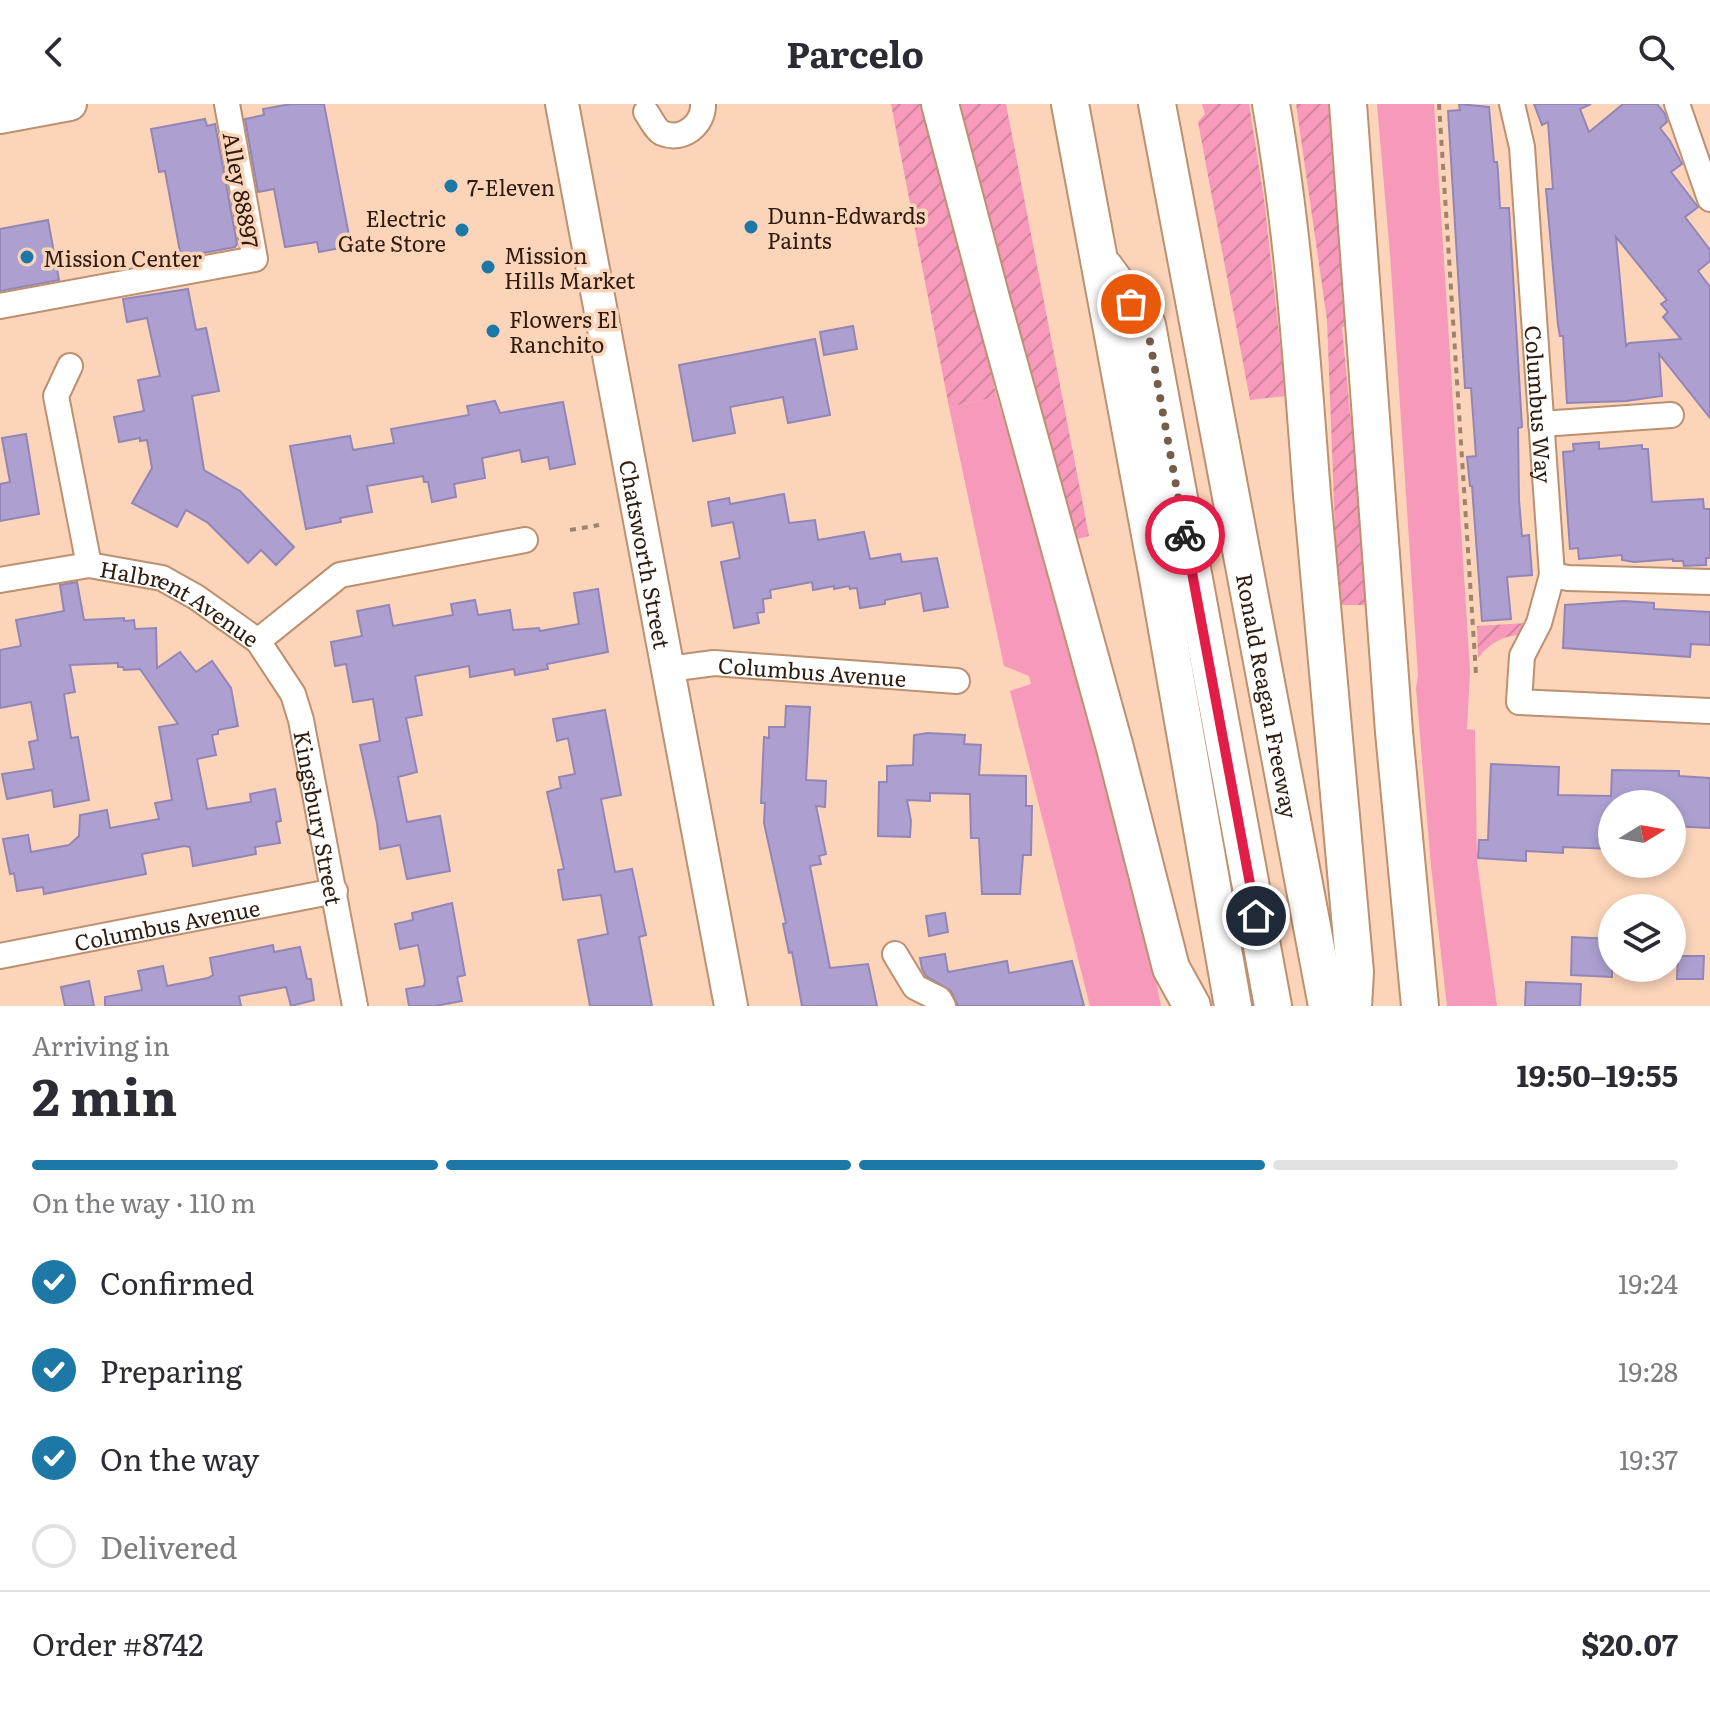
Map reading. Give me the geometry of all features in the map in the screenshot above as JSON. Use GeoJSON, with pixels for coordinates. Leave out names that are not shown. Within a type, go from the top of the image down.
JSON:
{"type":"FeatureCollection","features":[{"type":"Feature","properties":{"kind":"highway"},"geometry":{"type":"LineString","coordinates":[[940,104],[1115,748],[1171,968],[1192,1006]]}},
{"type":"Feature","properties":{"kind":"highway","name":"Ronald Reagan Freeway"},"geometry":{"type":"LineString","coordinates":[[1157,104],[1327,1006]]}},
{"type":"Feature","properties":{"kind":"highway"},"geometry":{"type":"LineString","coordinates":[[1271,104],[1296,272],[1355,972],[1353,1006]]}},
{"type":"Feature","properties":{"kind":"highway"},"geometry":{"type":"LineString","coordinates":[[1348,104],[1394,732],[1420,1006]]}},
{"type":"Feature","properties":{"kind":"highway"},"geometry":{"type":"LineString","coordinates":[[1070,106],[1233,1006]]}},
{"type":"Feature","properties":{"kind":"highway"},"geometry":{"type":"LineString","coordinates":[[1099,261],[1147,325],[1273,1006]]}},
{"type":"Feature","properties":{"kind":"highway"},"geometry":{"type":"LineString","coordinates":[[1224,458],[1201,530],[1289,1006]]}},
{"type":"Feature","properties":{"kind":"main road"},"geometry":{"type":"LineString","coordinates":[[0,117],[70,104]]}},
{"type":"Feature","properties":{"kind":"main road","name":"Chatsworth Street"},"geometry":{"type":"LineString","coordinates":[[562,104],[731,1006]]}},
{"type":"Feature","properties":{"kind":"street","name":"Alley 88897"},"geometry":{"type":"LineString","coordinates":[[0,306],[255,259],[227,104]]}},
{"type":"Feature","properties":{"kind":"street"},"geometry":{"type":"LineString","coordinates":[[646,112],[658,129],[673,135],[695,127],[703,114],[703,104]]}},
{"type":"Feature","properties":{"kind":"street","name":"Columbus Way"},"geometry":{"type":"LineString","coordinates":[[1512,104],[1522,147],[1552,575],[1539,623],[1522,656],[1519,702],[1710,711]]}},
{"type":"Feature","properties":{"kind":"street"},"geometry":{"type":"LineString","coordinates":[[1677,104],[1710,199]]}},
{"type":"Feature","properties":{"kind":"street"},"geometry":{"type":"LineString","coordinates":[[70,366],[56,396],[89,565]]}},
{"type":"Feature","properties":{"kind":"street"},"geometry":{"type":"LineString","coordinates":[[1541,424],[1671,415]]}},
{"type":"Feature","properties":{"kind":"street","name":"Halbrent Avenue"},"geometry":{"type":"LineString","coordinates":[[0,580],[89,565],[162,578],[196,597],[258,641],[340,575],[525,540]]}},
{"type":"Feature","properties":{"kind":"street"},"geometry":{"type":"LineString","coordinates":[[1552,575],[1710,582]]}},
{"type":"Feature","properties":{"kind":"street","name":"Kingsbury Street"},"geometry":{"type":"LineString","coordinates":[[258,641],[293,694],[301,720],[355,1006]]}},
{"type":"Feature","properties":{"kind":"street","name":"Columbus Avenue"},"geometry":{"type":"LineString","coordinates":[[669,669],[714,663],[957,681]]}},
{"type":"Feature","properties":{"kind":"street","name":"Columbus Avenue"},"geometry":{"type":"LineString","coordinates":[[0,956],[335,891]]}},
{"type":"Feature","properties":{"kind":"street"},"geometry":{"type":"LineString","coordinates":[[895,954],[915,987],[939,999],[943,1006]]}},
{"type":"Feature","properties":{"kind":"path"},"geometry":{"type":"LineString","coordinates":[[1439,104],[1476,674]]}},
{"type":"Feature","properties":{"kind":"path"},"geometry":{"type":"LineString","coordinates":[[570,530],[599,525]]}},
{"type":"Feature","properties":{"kind":"shaded area"},"geometry":{"type":"Polygon","coordinates":[[[891,104],[923,104],[997,397],[949,407],[891,104]]]}},
{"type":"Feature","properties":{"kind":"shaded area"},"geometry":{"type":"Polygon","coordinates":[[[960,104],[1006,104],[1089,536],[1073,540],[960,104]]]}},
{"type":"Feature","properties":{"kind":"shaded area"},"geometry":{"type":"Polygon","coordinates":[[[1202,104],[1249,104],[1264,199],[1286,396],[1250,400],[1198,122],[1205,114],[1202,104]]]}},
{"type":"Feature","properties":{"kind":"shaded area"},"geometry":{"type":"Polygon","coordinates":[[[1296,104],[1328,104],[1347,326],[1342,327],[1350,414],[1355,428],[1368,605],[1338,605],[1327,320],[1296,104]]]}},
{"type":"Feature","properties":{"kind":"shaded area"},"geometry":{"type":"Polygon","coordinates":[[[1377,104],[1434,104],[1470,671],[1467,729],[1475,730],[1477,861],[1497,1006],[1447,1006],[1416,688],[1418,675],[1390,254],[1377,104]]]}},
{"type":"Feature","properties":{"kind":"shaded area"},"geometry":{"type":"Polygon","coordinates":[[[997,397],[1085,687],[1145,928],[1161,1006],[1090,1006],[1010,691],[1031,684],[1029,676],[1004,666],[949,407],[997,397]]]}},
{"type":"Feature","properties":{"kind":"shaded area"},"geometry":{"type":"Polygon","coordinates":[[[1527,623],[1526,635],[1499,640],[1478,658],[1477,626],[1527,623]]]}},
{"type":"Feature","properties":{"kind":"building"},"geometry":{"type":"Polygon","coordinates":[[[291,104],[324,104],[351,246],[319,252],[317,242],[285,247],[274,189],[258,192],[245,119],[264,115],[263,109],[291,104]]]}},
{"type":"Feature","properties":{"kind":"building"},"geometry":{"type":"Polygon","coordinates":[[[1459,104],[1489,107],[1500,208],[1509,208],[1522,427],[1518,428],[1519,500],[1522,536],[1529,535],[1532,575],[1507,577],[1511,619],[1482,621],[1467,457],[1476,456],[1471,388],[1465,388],[1448,111],[1460,110],[1459,104]]]}},
{"type":"Feature","properties":{"kind":"building"},"geometry":{"type":"Polygon","coordinates":[[[1534,104],[1591,104],[1580,109],[1589,132],[1623,104],[1657,104],[1665,114],[1667,122],[1660,128],[1682,164],[1671,172],[1698,207],[1685,217],[1710,250],[1710,261],[1698,271],[1710,287],[1710,418],[1659,354],[1662,396],[1567,403],[1563,336],[1560,336],[1558,325],[1546,189],[1553,189],[1548,122],[1542,125],[1534,104]],[[1616,237],[1626,346],[1629,343],[1681,339],[1663,317],[1668,312],[1661,304],[1667,300],[1616,237]]]}},
{"type":"Feature","properties":{"kind":"building"},"geometry":{"type":"Polygon","coordinates":[[[205,119],[207,126],[215,124],[237,244],[235,247],[181,257],[165,171],[159,172],[151,129],[205,119]]]}},
{"type":"Feature","properties":{"kind":"building","name":"Mission Center"},"geometry":{"type":"Polygon","coordinates":[[[48,220],[59,280],[0,291],[0,229],[48,220]]]}},
{"type":"Feature","properties":{"kind":"building"},"geometry":{"type":"Polygon","coordinates":[[[188,289],[196,330],[206,328],[219,391],[192,396],[204,470],[240,491],[294,547],[276,565],[261,550],[248,563],[208,523],[186,510],[177,527],[132,503],[152,468],[147,440],[140,441],[140,438],[119,442],[114,417],[144,411],[138,380],[160,376],[147,318],[127,322],[123,299],[188,289]]]}},
{"type":"Feature","properties":{"kind":"building"},"geometry":{"type":"Polygon","coordinates":[[[853,326],[857,349],[824,355],[820,332],[853,326]]]}},
{"type":"Feature","properties":{"kind":"building"},"geometry":{"type":"Polygon","coordinates":[[[815,339],[830,415],[788,423],[783,397],[730,407],[735,433],[693,441],[679,365],[815,339]]]}},
{"type":"Feature","properties":{"kind":"building"},"geometry":{"type":"Polygon","coordinates":[[[495,401],[500,413],[563,402],[575,464],[550,469],[548,457],[522,462],[520,450],[482,458],[485,478],[454,484],[456,497],[432,502],[428,482],[424,482],[423,476],[367,486],[372,512],[306,529],[290,446],[350,436],[353,450],[394,443],[391,429],[469,415],[467,406],[495,401]]]}},
{"type":"Feature","properties":{"kind":"building"},"geometry":{"type":"Polygon","coordinates":[[[26,434],[39,514],[0,521],[0,484],[10,482],[2,438],[26,434]]]}},
{"type":"Feature","properties":{"kind":"building"},"geometry":{"type":"Polygon","coordinates":[[[1599,442],[1599,449],[1642,445],[1642,449],[1648,449],[1652,502],[1703,499],[1704,509],[1710,509],[1710,558],[1706,558],[1706,565],[1684,566],[1683,561],[1673,559],[1634,562],[1622,560],[1622,555],[1579,559],[1578,548],[1570,549],[1563,452],[1574,451],[1573,444],[1599,442]]]}},
{"type":"Feature","properties":{"kind":"building"},"geometry":{"type":"Polygon","coordinates":[[[784,494],[789,523],[815,520],[818,540],[864,532],[870,559],[900,554],[902,562],[937,558],[948,607],[924,611],[921,593],[860,608],[857,588],[834,589],[834,586],[813,590],[812,582],[770,590],[771,598],[763,599],[764,612],[757,613],[759,623],[734,628],[721,562],[740,558],[733,522],[712,526],[708,502],[729,498],[730,504],[784,494]]]}},
{"type":"Feature","properties":{"kind":"building"},"geometry":{"type":"Polygon","coordinates":[[[77,582],[84,620],[124,618],[124,621],[134,620],[135,629],[156,628],[157,668],[180,652],[196,672],[212,661],[231,688],[238,726],[218,730],[218,734],[212,735],[216,755],[197,759],[207,809],[251,802],[250,794],[275,789],[281,821],[276,822],[280,843],[255,847],[256,854],[193,866],[190,847],[184,846],[142,854],[146,874],[44,894],[43,887],[17,891],[3,839],[28,835],[31,852],[69,845],[79,836],[80,815],[107,810],[110,828],[159,819],[155,803],[172,800],[159,727],[178,724],[140,669],[124,670],[118,667],[118,663],[70,665],[75,692],[64,694],[71,738],[78,737],[89,800],[54,807],[52,790],[7,799],[2,774],[34,769],[29,742],[38,740],[31,702],[0,708],[0,650],[21,646],[16,620],[64,611],[60,585],[77,582]]]}},
{"type":"Feature","properties":{"kind":"building"},"geometry":{"type":"Polygon","coordinates":[[[598,589],[608,652],[547,664],[548,669],[515,675],[514,669],[470,677],[469,666],[415,676],[422,715],[406,718],[417,772],[398,777],[407,822],[440,816],[450,871],[407,879],[400,845],[380,849],[360,745],[380,741],[373,699],[353,702],[346,664],[335,666],[331,642],[362,636],[357,611],[389,605],[393,626],[453,615],[451,604],[475,600],[478,615],[510,610],[513,630],[539,628],[540,631],[579,624],[574,593],[598,589]]]}},
{"type":"Feature","properties":{"kind":"building"},"geometry":{"type":"Polygon","coordinates":[[[1624,601],[1654,603],[1654,609],[1710,612],[1710,645],[1691,644],[1690,657],[1563,648],[1565,605],[1624,601]]]}},
{"type":"Feature","properties":{"kind":"building"},"geometry":{"type":"Polygon","coordinates":[[[786,706],[810,707],[806,780],[826,781],[825,807],[816,806],[826,854],[819,856],[821,864],[810,866],[830,968],[868,964],[877,1006],[802,1006],[764,823],[765,803],[761,803],[764,737],[769,738],[769,727],[785,727],[786,706]]]}},
{"type":"Feature","properties":{"kind":"building"},"geometry":{"type":"Polygon","coordinates":[[[605,710],[621,795],[601,799],[615,872],[632,869],[646,935],[639,937],[652,1006],[590,1006],[578,940],[608,934],[601,895],[563,900],[558,870],[564,869],[547,792],[561,788],[559,777],[575,774],[568,738],[557,741],[553,719],[605,710]]]}},
{"type":"Feature","properties":{"kind":"building"},"geometry":{"type":"Polygon","coordinates":[[[914,735],[965,735],[964,744],[981,745],[979,775],[1026,776],[1026,806],[1032,806],[1031,855],[1023,855],[1020,894],[982,894],[979,838],[971,838],[970,794],[930,793],[930,801],[907,800],[910,837],[878,836],[879,782],[887,782],[887,766],[913,765],[914,735]]]}},
{"type":"Feature","properties":{"kind":"building"},"geometry":{"type":"Polygon","coordinates":[[[1491,764],[1559,767],[1558,795],[1598,796],[1598,848],[1563,847],[1563,853],[1526,851],[1526,861],[1478,858],[1479,840],[1488,840],[1491,764]]]}},
{"type":"Feature","properties":{"kind":"building"},"geometry":{"type":"Polygon","coordinates":[[[1612,770],[1679,771],[1679,776],[1710,778],[1710,828],[1686,827],[1686,790],[1611,790],[1612,770]]]}},
{"type":"Feature","properties":{"kind":"building"},"geometry":{"type":"Polygon","coordinates":[[[452,903],[465,975],[457,977],[462,1001],[435,1006],[409,1006],[406,989],[424,986],[425,981],[418,945],[400,949],[395,924],[413,920],[412,913],[452,903]]]}},
{"type":"Feature","properties":{"kind":"building"},"geometry":{"type":"Polygon","coordinates":[[[945,913],[948,932],[929,936],[926,916],[945,913]]]}},
{"type":"Feature","properties":{"kind":"building"},"geometry":{"type":"Polygon","coordinates":[[[1572,937],[1598,938],[1598,976],[1571,975],[1572,937]]]}},
{"type":"Feature","properties":{"kind":"building"},"geometry":{"type":"Polygon","coordinates":[[[273,945],[274,952],[300,947],[307,979],[311,979],[314,1000],[291,1006],[286,987],[239,996],[241,1006],[105,1006],[105,997],[142,990],[138,971],[163,966],[167,986],[213,975],[210,958],[273,945]]]}},
{"type":"Feature","properties":{"kind":"building"},"geometry":{"type":"Polygon","coordinates":[[[945,954],[948,972],[1007,961],[1009,973],[1072,961],[1084,1006],[958,1006],[951,991],[926,976],[922,969],[920,958],[945,954]]]}},
{"type":"Feature","properties":{"kind":"building"},"geometry":{"type":"Polygon","coordinates":[[[1686,956],[1704,956],[1703,979],[1686,979],[1686,956]]]}},
{"type":"Feature","properties":{"kind":"building"},"geometry":{"type":"Polygon","coordinates":[[[89,981],[94,1006],[65,1006],[61,987],[89,981]]]}},
{"type":"Feature","properties":{"kind":"building"},"geometry":{"type":"Polygon","coordinates":[[[1526,982],[1581,984],[1580,1006],[1525,1006],[1526,982]]]}},
{"type":"Feature","properties":{"kind":"way so far"},"geometry":{"type":"LineString","coordinates":[[1131,304],[1147,325],[1185,535]]}},
{"type":"Feature","properties":{"kind":"place","name":"7-Eleven"},"geometry":{"type":"Point","coordinates":[451,186]}},
{"type":"Feature","properties":{"kind":"place","name":"Dunn-Edwards Paints"},"geometry":{"type":"Point","coordinates":[751,227]}},
{"type":"Feature","properties":{"kind":"place","name":"Electric Gate Store"},"geometry":{"type":"Point","coordinates":[462,230]}},
{"type":"Feature","properties":{"kind":"place","name":"Mission Center"},"geometry":{"type":"Point","coordinates":[27,257]}},
{"type":"Feature","properties":{"kind":"place","name":"Mission Hills Market"},"geometry":{"type":"Point","coordinates":[488,267]}},
{"type":"Feature","properties":{"kind":"place","name":"Flowers El Ranchito"},"geometry":{"type":"Point","coordinates":[493,331]}},
{"type":"Feature","properties":{"kind":"route"},"geometry":{"type":"LineString","coordinates":[[1185,535],[1256,916]]}}]}
